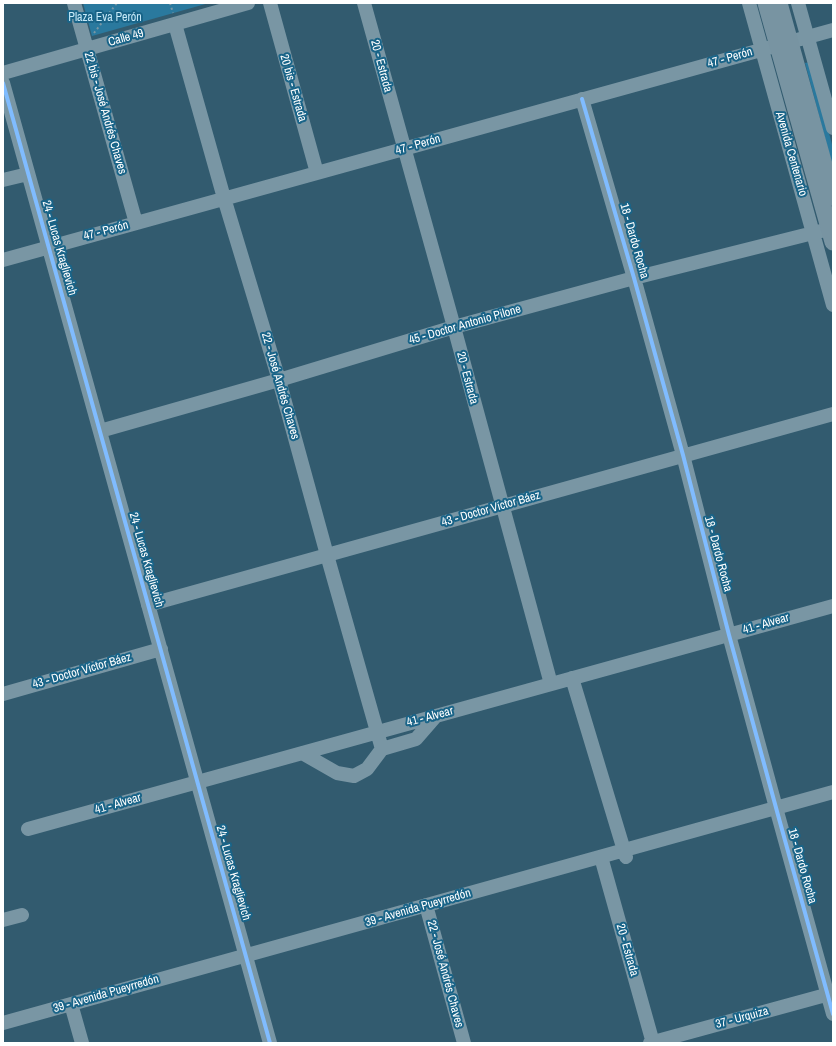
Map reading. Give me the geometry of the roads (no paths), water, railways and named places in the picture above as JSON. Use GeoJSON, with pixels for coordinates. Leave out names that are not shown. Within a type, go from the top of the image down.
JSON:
{"type":"FeatureCollection","features":[{"type":"Feature","properties":{"kind":"main road","name":"Avenida Centenario"},"geometry":{"type":"LineString","coordinates":[[766,3],[827,233]]}},
{"type":"Feature","properties":{"kind":"main road","name":"Avenida Centenario"},"geometry":{"type":"LineString","coordinates":[[779,3],[776,45],[833,196]]}},
{"type":"Feature","properties":{"kind":"street","name":"22 bis - José Andrés Chaves"},"geometry":{"type":"LineString","coordinates":[[74,3],[136,223]]}},
{"type":"Feature","properties":{"kind":"street","name":"Calle 49"},"geometry":{"type":"LineString","coordinates":[[3,73],[248,3]]}},
{"type":"Feature","properties":{"kind":"street","name":"20 bis - Estrada"},"geometry":{"type":"LineString","coordinates":[[270,3],[317,173]]}},
{"type":"Feature","properties":{"kind":"street","name":"20 - Estrada"},"geometry":{"type":"LineString","coordinates":[[364,3],[551,684]]}},
{"type":"Feature","properties":{"kind":"street","name":"Avenida Centenario"},"geometry":{"type":"LineString","coordinates":[[749,3],[776,45]]}},
{"type":"Feature","properties":{"kind":"street"},"geometry":{"type":"LineString","coordinates":[[798,3],[833,128]]}},
{"type":"Feature","properties":{"kind":"street","name":"22 - José Andrés Chaves"},"geometry":{"type":"LineString","coordinates":[[175,24],[224,198],[278,380],[382,749]]}},
{"type":"Feature","properties":{"kind":"street","name":"47 - Perón"},"geometry":{"type":"LineString","coordinates":[[3,260],[833,30]]}},
{"type":"Feature","properties":{"kind":"street","name":"24 - Lucas Kraglievich"},"geometry":{"type":"LineString","coordinates":[[4,92],[49,247],[270,1043]]}},
{"type":"Feature","properties":{"kind":"street","name":"18 - Dardo Rocha"},"geometry":{"type":"LineString","coordinates":[[582,99],[683,455],[777,812],[830,993],[833,1014]]}},
{"type":"Feature","properties":{"kind":"street"},"geometry":{"type":"LineString","coordinates":[[3,180],[28,174]]}},
{"type":"Feature","properties":{"kind":"street","name":"Avenida Centenario"},"geometry":{"type":"LineString","coordinates":[[827,233],[833,305]]}},
{"type":"Feature","properties":{"kind":"street","name":"45 - Doctor Antonio Pilone"},"geometry":{"type":"LineString","coordinates":[[100,431],[278,380],[454,327],[634,278],[827,233]]}},
{"type":"Feature","properties":{"kind":"street","name":"43 - Doctor Víctor Báez"},"geometry":{"type":"LineString","coordinates":[[148,605],[833,414]]}},
{"type":"Feature","properties":{"kind":"street","name":"41 - Alvear"},"geometry":{"type":"LineString","coordinates":[[28,829],[833,606]]}},
{"type":"Feature","properties":{"kind":"street","name":"43 - Doctor Víctor Báez"},"geometry":{"type":"LineString","coordinates":[[3,694],[161,649]]}},
{"type":"Feature","properties":{"kind":"street"},"geometry":{"type":"LineString","coordinates":[[572,678],[625,854]]}},
{"type":"Feature","properties":{"kind":"street"},"geometry":{"type":"LineString","coordinates":[[302,753],[337,773],[354,776],[367,768],[382,749],[416,739],[436,716]]}},
{"type":"Feature","properties":{"kind":"street","name":"39 - Avenida Pueyrredón"},"geometry":{"type":"LineString","coordinates":[[777,812],[833,792]]}},
{"type":"Feature","properties":{"kind":"street","name":"39 - Avenida Pueyrredón"},"geometry":{"type":"LineString","coordinates":[[3,1023],[72,1007],[247,960],[777,812],[833,800]]}},
{"type":"Feature","properties":{"kind":"street","name":"20 - Estrada"},"geometry":{"type":"LineString","coordinates":[[602,860],[652,1043]]}},
{"type":"Feature","properties":{"kind":"street","name":"22 - José Andrés Chaves"},"geometry":{"type":"LineString","coordinates":[[427,910],[464,1043]]}},
{"type":"Feature","properties":{"kind":"street"},"geometry":{"type":"LineString","coordinates":[[3,920],[22,915]]}},
{"type":"Feature","properties":{"kind":"street","name":"37 - Urquiza"},"geometry":{"type":"LineString","coordinates":[[652,1043],[830,993]]}},
{"type":"Feature","properties":{"kind":"street"},"geometry":{"type":"LineString","coordinates":[[72,1007],[82,1043]]}},
{"type":"Feature","properties":{"kind":"street","name":"39 - Avenida Pueyrredón"},"geometry":{"type":"LineString","coordinates":[[3,1031],[72,1007]]}},
{"type":"Feature","properties":{"kind":"park label","name":"Plaza Eva Perón"},"geometry":{"type":"Point","coordinates":[105,18]}}]}
